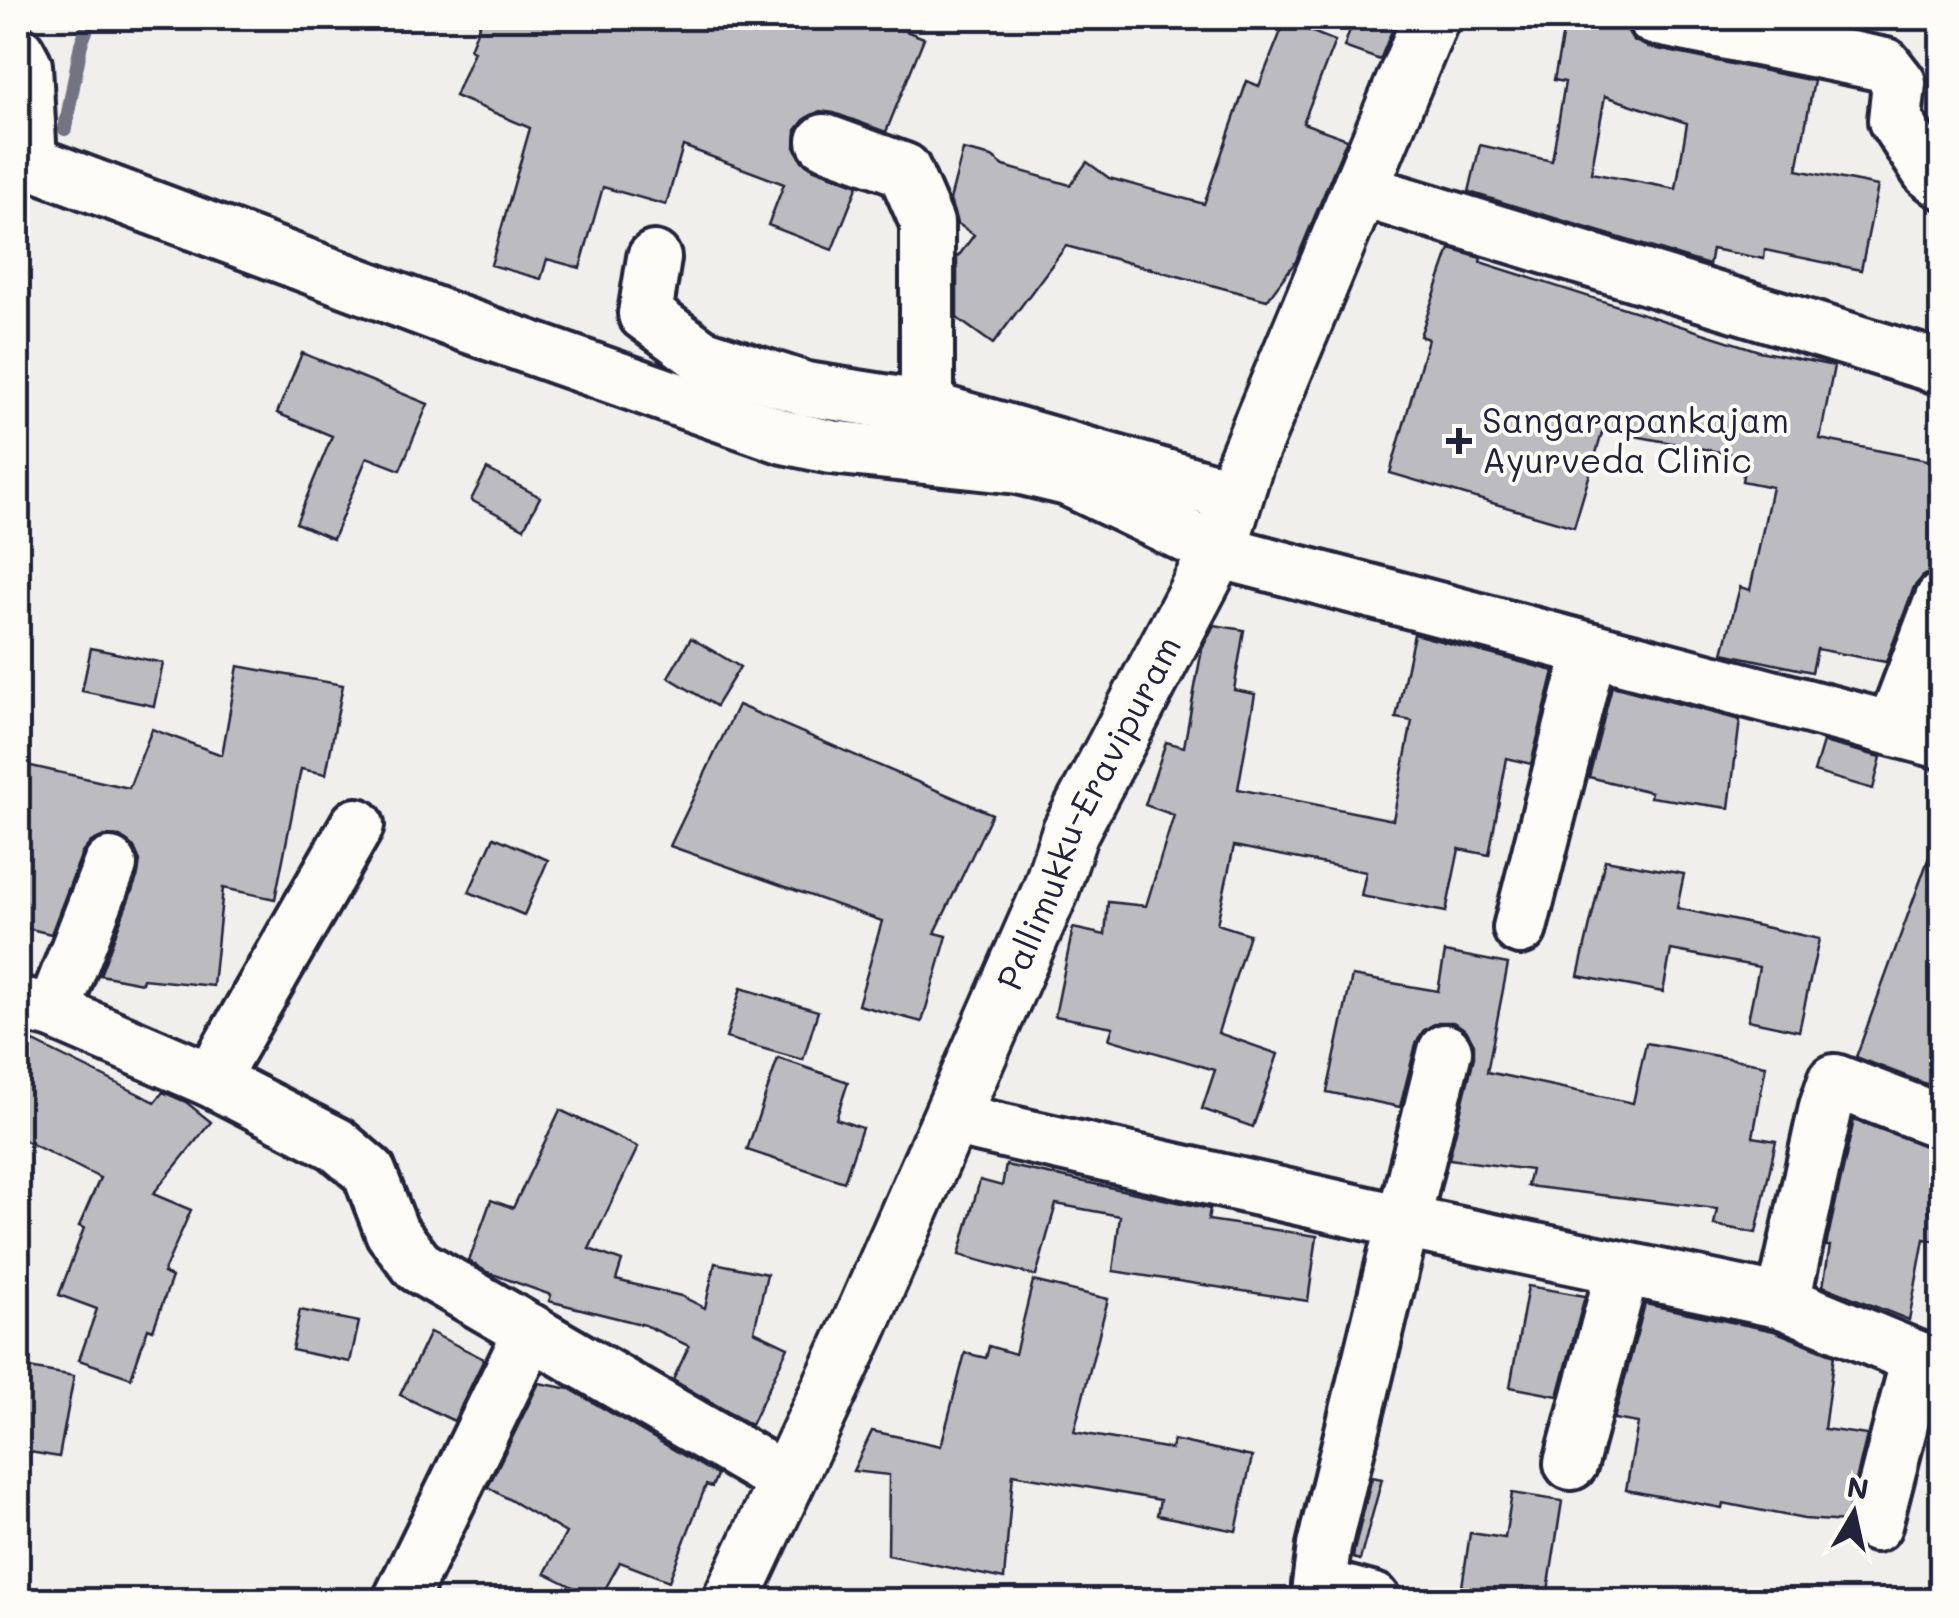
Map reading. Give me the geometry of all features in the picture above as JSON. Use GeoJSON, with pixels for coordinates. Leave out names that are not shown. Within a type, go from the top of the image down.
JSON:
{"type":"FeatureCollection","features":[{"type":"Feature","properties":{"kind":"main road","name":"Pallimukku-Eravipuram"},"geometry":{"type":"LineString","coordinates":[[731,1600],[951,1119],[1050,892],[1070,832],[1218,551],[1245,464],[1432,18]]}},
{"type":"Feature","properties":{"kind":"street"},"geometry":{"type":"LineString","coordinates":[[1654,18],[1885,65],[1899,83],[1896,120],[1929,172],[1942,182]]}},
{"type":"Feature","properties":{"kind":"street"},"geometry":{"type":"LineString","coordinates":[[18,52],[25,65],[30,162],[460,323],[784,437],[831,447],[1018,467],[1068,479],[1218,551],[1917,735],[1942,599]]}},
{"type":"Feature","properties":{"kind":"street"},"geometry":{"type":"LineString","coordinates":[[824,141],[904,170],[927,223],[927,408]]}},
{"type":"Feature","properties":{"kind":"street"},"geometry":{"type":"LineString","coordinates":[[1360,190],[1942,368]]}},
{"type":"Feature","properties":{"kind":"street"},"geometry":{"type":"LineString","coordinates":[[654,258],[645,314],[702,355],[806,389],[927,408],[1235,496]]}},
{"type":"Feature","properties":{"kind":"street"},"geometry":{"type":"LineString","coordinates":[[1520,928],[1590,651]]}},
{"type":"Feature","properties":{"kind":"street"},"geometry":{"type":"LineString","coordinates":[[211,1080],[357,825]]}},
{"type":"Feature","properties":{"kind":"street"},"geometry":{"type":"LineString","coordinates":[[110,865],[35,1008],[211,1080],[336,1144],[369,1172],[392,1232],[418,1266],[787,1481]]}},
{"type":"Feature","properties":{"kind":"street"},"geometry":{"type":"LineString","coordinates":[[1374,1600],[1319,1585],[1324,1546],[1444,1051]]}},
{"type":"Feature","properties":{"kind":"street"},"geometry":{"type":"LineString","coordinates":[[1783,1302],[1835,1081],[1942,1122]]}},
{"type":"Feature","properties":{"kind":"street"},"geometry":{"type":"LineString","coordinates":[[951,1119],[1403,1222],[1783,1302],[1930,1363],[1875,1526]]}},
{"type":"Feature","properties":{"kind":"street"},"geometry":{"type":"LineString","coordinates":[[1572,1463],[1623,1269]]}},
{"type":"Feature","properties":{"kind":"street"},"geometry":{"type":"LineString","coordinates":[[400,1600],[531,1330]]}},
{"type":"Feature","properties":{"kind":"building"},"geometry":{"type":"Polygon","coordinates":[[[482,18],[872,18],[924,38],[886,132],[820,111],[806,118],[796,130],[795,147],[802,161],[858,185],[832,250],[768,225],[784,184],[683,146],[666,205],[603,187],[580,268],[547,259],[541,279],[491,265],[530,128],[455,96],[474,51],[470,49],[482,18]]]}},
{"type":"Feature","properties":{"kind":"building"},"geometry":{"type":"Polygon","coordinates":[[[1354,18],[1393,28],[1380,60],[1344,47],[1354,18]]]}},
{"type":"Feature","properties":{"kind":"building"},"geometry":{"type":"Polygon","coordinates":[[[1569,18],[1625,18],[1633,40],[1648,47],[1814,81],[1797,170],[1878,186],[1861,270],[1765,250],[1764,259],[1712,249],[1709,265],[1469,192],[1480,145],[1552,161],[1565,82],[1554,80],[1564,27],[1568,28],[1569,18]],[[1605,96],[1591,173],[1676,189],[1687,123],[1605,96]]]}},
{"type":"Feature","properties":{"kind":"building"},"geometry":{"type":"Polygon","coordinates":[[[1285,21],[1335,41],[1303,123],[1347,139],[1296,261],[1267,300],[1066,246],[993,344],[957,318],[957,258],[974,235],[957,223],[950,200],[963,150],[1070,185],[1087,162],[1109,178],[1204,204],[1247,81],[1259,86],[1285,21]]]}},
{"type":"Feature","properties":{"kind":"building"},"geometry":{"type":"Polygon","coordinates":[[[1450,249],[1759,351],[1834,366],[1820,439],[1942,463],[1942,570],[1924,575],[1914,587],[1886,662],[1817,649],[1812,672],[1723,653],[1740,587],[1750,590],[1772,487],[1742,481],[1746,457],[1603,430],[1574,527],[1390,473],[1428,339],[1420,336],[1450,249]]]}},
{"type":"Feature","properties":{"kind":"building"},"geometry":{"type":"Polygon","coordinates":[[[302,353],[428,404],[400,470],[367,457],[333,539],[296,523],[332,436],[277,413],[302,353]]]}},
{"type":"Feature","properties":{"kind":"building"},"geometry":{"type":"Polygon","coordinates":[[[487,469],[540,497],[524,528],[471,500],[487,469]]]}},
{"type":"Feature","properties":{"kind":"building"},"geometry":{"type":"Polygon","coordinates":[[[1214,625],[1244,630],[1234,690],[1255,694],[1238,789],[1393,820],[1412,721],[1396,718],[1414,634],[1554,671],[1531,764],[1507,758],[1489,855],[1459,849],[1446,912],[1361,896],[1366,872],[1234,846],[1217,924],[1249,934],[1218,1033],[1278,1054],[1253,1127],[1202,1109],[1215,1070],[1109,1039],[1113,1027],[1055,1016],[1073,928],[1105,935],[1108,902],[1146,906],[1174,815],[1145,805],[1166,742],[1184,747],[1202,649],[1214,625]]]}},
{"type":"Feature","properties":{"kind":"building"},"geometry":{"type":"Polygon","coordinates":[[[691,638],[740,667],[716,706],[668,677],[691,638]]]}},
{"type":"Feature","properties":{"kind":"building"},"geometry":{"type":"Polygon","coordinates":[[[91,648],[163,663],[154,706],[82,691],[91,648]]]}},
{"type":"Feature","properties":{"kind":"building"},"geometry":{"type":"Polygon","coordinates":[[[238,666],[343,685],[326,774],[301,769],[275,899],[223,888],[213,986],[143,979],[142,983],[100,975],[138,875],[140,861],[134,847],[120,837],[104,836],[91,842],[82,853],[51,934],[18,926],[18,763],[129,788],[152,729],[222,755],[238,666]]]}},
{"type":"Feature","properties":{"kind":"building"},"geometry":{"type":"Polygon","coordinates":[[[1612,686],[1740,720],[1729,808],[1650,797],[1651,792],[1589,777],[1612,686]]]}},
{"type":"Feature","properties":{"kind":"building"},"geometry":{"type":"Polygon","coordinates":[[[738,705],[992,814],[935,933],[947,936],[922,1022],[858,1005],[882,921],[670,846],[738,705]]]}},
{"type":"Feature","properties":{"kind":"building"},"geometry":{"type":"Polygon","coordinates":[[[1823,742],[1881,757],[1873,789],[1814,772],[1823,742]]]}},
{"type":"Feature","properties":{"kind":"building"},"geometry":{"type":"Polygon","coordinates":[[[494,837],[548,860],[524,915],[469,892],[494,837]]]}},
{"type":"Feature","properties":{"kind":"building"},"geometry":{"type":"Polygon","coordinates":[[[1936,838],[1942,839],[1942,1090],[1856,1057],[1936,838]]]}},
{"type":"Feature","properties":{"kind":"building"},"geometry":{"type":"Polygon","coordinates":[[[1605,860],[1684,874],[1677,908],[1819,939],[1799,1031],[1748,1020],[1759,967],[1671,950],[1663,992],[1578,976],[1605,860]]]}},
{"type":"Feature","properties":{"kind":"building"},"geometry":{"type":"Polygon","coordinates":[[[1445,952],[1508,964],[1487,1072],[1633,1103],[1646,1043],[1766,1065],[1753,1137],[1776,1141],[1756,1233],[1714,1225],[1717,1209],[1527,1186],[1531,1170],[1449,1159],[1474,1057],[1474,1044],[1466,1030],[1453,1022],[1438,1022],[1423,1031],[1400,1107],[1327,1092],[1352,976],[1438,991],[1445,952]]]}},
{"type":"Feature","properties":{"kind":"building"},"geometry":{"type":"Polygon","coordinates":[[[741,988],[818,1011],[803,1060],[726,1038],[741,988]]]}},
{"type":"Feature","properties":{"kind":"building"},"geometry":{"type":"Polygon","coordinates":[[[34,1042],[155,1102],[163,1092],[186,1102],[211,1122],[153,1194],[191,1210],[163,1273],[172,1277],[153,1330],[148,1328],[131,1378],[79,1360],[97,1309],[59,1295],[84,1228],[79,1226],[100,1178],[18,1137],[18,1074],[34,1042]]]}},
{"type":"Feature","properties":{"kind":"building"},"geometry":{"type":"Polygon","coordinates":[[[778,1058],[848,1082],[836,1119],[862,1128],[844,1182],[747,1150],[778,1058]]]}},
{"type":"Feature","properties":{"kind":"building"},"geometry":{"type":"Polygon","coordinates":[[[560,1110],[638,1147],[589,1249],[622,1261],[616,1280],[681,1296],[705,1308],[715,1263],[767,1274],[754,1331],[788,1347],[751,1425],[673,1380],[689,1346],[645,1325],[549,1301],[551,1295],[487,1272],[469,1261],[491,1200],[513,1208],[560,1110]]]}},
{"type":"Feature","properties":{"kind":"building"},"geometry":{"type":"Polygon","coordinates":[[[1854,1120],[1942,1151],[1942,1242],[1924,1239],[1909,1320],[1823,1286],[1830,1246],[1826,1246],[1854,1120]]]}},
{"type":"Feature","properties":{"kind":"building"},"geometry":{"type":"Polygon","coordinates":[[[1006,1165],[1210,1209],[1208,1220],[1317,1236],[1308,1301],[1113,1271],[1120,1216],[1056,1204],[1036,1276],[959,1255],[980,1180],[1002,1186],[1006,1165]]]}},
{"type":"Feature","properties":{"kind":"building"},"geometry":{"type":"Polygon","coordinates":[[[1033,1281],[1108,1299],[1074,1432],[1171,1449],[1173,1440],[1252,1457],[1236,1531],[1157,1515],[1160,1500],[1013,1474],[1004,1579],[888,1555],[889,1475],[853,1471],[872,1431],[941,1446],[965,1353],[986,1358],[989,1346],[1015,1354],[1033,1281]]]}},
{"type":"Feature","properties":{"kind":"building"},"geometry":{"type":"Polygon","coordinates":[[[1528,1286],[1585,1296],[1558,1396],[1510,1387],[1528,1286]]]}},
{"type":"Feature","properties":{"kind":"building"},"geometry":{"type":"Polygon","coordinates":[[[1645,1304],[1774,1331],[1834,1355],[1824,1429],[1867,1435],[1846,1522],[1804,1519],[1723,1503],[1722,1508],[1626,1490],[1638,1423],[1614,1419],[1645,1304]]]}},
{"type":"Feature","properties":{"kind":"building"},"geometry":{"type":"Polygon","coordinates":[[[300,1310],[359,1322],[350,1362],[292,1350],[300,1310]]]}},
{"type":"Feature","properties":{"kind":"building"},"geometry":{"type":"Polygon","coordinates":[[[430,1332],[484,1359],[454,1421],[400,1395],[430,1332]]]}},
{"type":"Feature","properties":{"kind":"building"},"geometry":{"type":"Polygon","coordinates":[[[18,1366],[74,1376],[59,1457],[18,1450],[18,1366]]]}},
{"type":"Feature","properties":{"kind":"building"},"geometry":{"type":"Polygon","coordinates":[[[539,1383],[570,1389],[717,1475],[712,1487],[706,1485],[669,1581],[620,1562],[599,1600],[545,1573],[566,1533],[488,1487],[539,1383]]]}},
{"type":"Feature","properties":{"kind":"building"},"geometry":{"type":"Polygon","coordinates":[[[1372,1477],[1382,1479],[1360,1560],[1353,1558],[1354,1551],[1372,1477]]]}},
{"type":"Feature","properties":{"kind":"building"},"geometry":{"type":"Polygon","coordinates":[[[1512,1493],[1562,1501],[1548,1591],[1528,1587],[1526,1600],[1460,1600],[1470,1533],[1505,1538],[1512,1493]]]}},
{"type":"Feature","properties":{"kind":"waterway"},"geometry":{"type":"LineString","coordinates":[[65,129],[81,44],[91,18]]}},
{"type":"Feature","properties":{"kind":"place","name":"Sangarapankajam Ayurveda Clinic"},"geometry":{"type":"Point","coordinates":[1459,441]}}]}
